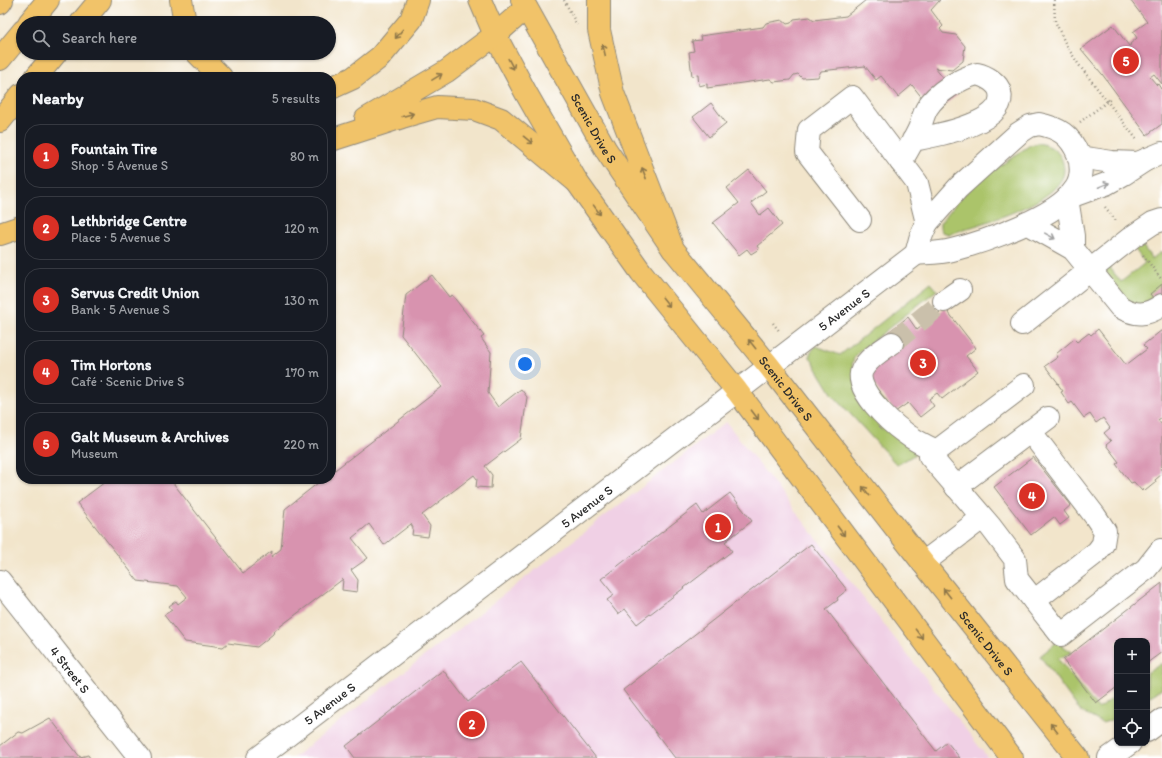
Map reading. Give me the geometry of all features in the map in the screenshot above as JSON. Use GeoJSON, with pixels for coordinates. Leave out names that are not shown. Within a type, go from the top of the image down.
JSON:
{"type":"FeatureCollection","features":[{"type":"Feature","properties":{"kind":"main road"},"geometry":{"type":"LineString","coordinates":[[35,16],[48,0]]}},
{"type":"Feature","properties":{"kind":"main road"},"geometry":{"type":"LineString","coordinates":[[87,16],[100,0]]}},
{"type":"Feature","properties":{"kind":"main road"},"geometry":{"type":"LineString","coordinates":[[181,0],[184,16]]}},
{"type":"Feature","properties":{"kind":"main road"},"geometry":{"type":"LineString","coordinates":[[336,86],[353,78],[380,57],[411,20],[418,0]]}},
{"type":"Feature","properties":{"kind":"main road"},"geometry":{"type":"LineString","coordinates":[[480,0],[495,35],[535,110],[577,182],[641,272],[737,391],[1012,758]]}},
{"type":"Feature","properties":{"kind":"main road"},"geometry":{"type":"LineString","coordinates":[[600,0],[600,30],[613,93],[673,248]]}},
{"type":"Feature","properties":{"kind":"main road"},"geometry":{"type":"LineString","coordinates":[[336,137],[446,71],[495,35],[524,4]]}},
{"type":"Feature","properties":{"kind":"main road","name":"Scenic Drive S"},"geometry":{"type":"LineString","coordinates":[[524,4],[606,150],[673,248],[770,366],[923,563],[1078,758]]}},
{"type":"Feature","properties":{"kind":"main road"},"geometry":{"type":"LineString","coordinates":[[0,59],[16,40]]}},
{"type":"Feature","properties":{"kind":"main road"},"geometry":{"type":"LineString","coordinates":[[40,72],[50,60]]}},
{"type":"Feature","properties":{"kind":"main road"},"geometry":{"type":"LineString","coordinates":[[204,60],[216,72]]}},
{"type":"Feature","properties":{"kind":"main road"},"geometry":{"type":"LineString","coordinates":[[0,121],[16,101]]}},
{"type":"Feature","properties":{"kind":"main road"},"geometry":{"type":"LineString","coordinates":[[336,138],[437,107],[474,109],[501,119],[577,182]]}},
{"type":"Feature","properties":{"kind":"main road"},"geometry":{"type":"LineString","coordinates":[[0,234],[16,229]]}},
{"type":"Feature","properties":{"kind":"street"},"geometry":{"type":"LineString","coordinates":[[860,220],[807,152],[809,130],[852,97],[917,183],[927,223]]}},
{"type":"Feature","properties":{"kind":"street"},"geometry":{"type":"LineString","coordinates":[[1039,124],[1062,131],[1070,141],[1078,157],[1080,163],[1079,182],[1076,189],[1044,216],[990,238],[951,250],[916,254],[920,239],[927,223],[954,192],[1007,143],[1030,126],[1039,124]]}},
{"type":"Feature","properties":{"kind":"street"},"geometry":{"type":"LineString","coordinates":[[901,162],[912,140]]}},
{"type":"Feature","properties":{"kind":"street"},"geometry":{"type":"LineString","coordinates":[[1078,157],[1112,162],[1138,163],[1153,157]]}},
{"type":"Feature","properties":{"kind":"street"},"geometry":{"type":"LineString","coordinates":[[1067,198],[1106,184],[1153,157]]}},
{"type":"Feature","properties":{"kind":"street"},"geometry":{"type":"LineString","coordinates":[[917,183],[954,192]]}},
{"type":"Feature","properties":{"kind":"street"},"geometry":{"type":"LineString","coordinates":[[1067,198],[1073,236],[1073,249]]}},
{"type":"Feature","properties":{"kind":"street"},"geometry":{"type":"LineString","coordinates":[[1022,324],[1132,237],[1153,223],[1162,220]]}},
{"type":"Feature","properties":{"kind":"street"},"geometry":{"type":"LineString","coordinates":[[1026,223],[1073,249],[1120,307],[1137,314],[1148,312],[1162,305]]}},
{"type":"Feature","properties":{"kind":"street","name":"5 Avenue S"},"geometry":{"type":"LineString","coordinates":[[258,758],[916,254]]}},
{"type":"Feature","properties":{"kind":"street"},"geometry":{"type":"LineString","coordinates":[[892,343],[869,360],[861,371],[860,380],[864,390],[887,418],[905,433],[922,444],[937,451]]}},
{"type":"Feature","properties":{"kind":"street"},"geometry":{"type":"LineString","coordinates":[[1024,385],[930,456],[1016,559],[1017,579],[1061,635],[1146,568],[1161,550]]}},
{"type":"Feature","properties":{"kind":"street"},"geometry":{"type":"LineString","coordinates":[[956,487],[1048,418]]}},
{"type":"Feature","properties":{"kind":"street"},"geometry":{"type":"LineString","coordinates":[[1030,431],[1105,531],[1104,544],[1097,552],[1034,601]]}},
{"type":"Feature","properties":{"kind":"street"},"geometry":{"type":"LineString","coordinates":[[923,563],[982,518]]}},
{"type":"Feature","properties":{"kind":"street","name":"4 Street S"},"geometry":{"type":"LineString","coordinates":[[0,581],[140,758]]}},
{"type":"Feature","properties":{"kind":"street"},"geometry":{"type":"LineString","coordinates":[[1150,729],[1162,720]]}},
{"type":"Feature","properties":{"kind":"street"},"geometry":{"type":"LineString","coordinates":[[1109,758],[1126,746]]}},
{"type":"Feature","properties":{"kind":"path"},"geometry":{"type":"LineString","coordinates":[[1054,0],[1055,21],[1066,45],[1107,102],[1153,157]]}},
{"type":"Feature","properties":{"kind":"path"},"geometry":{"type":"LineString","coordinates":[[1064,134],[1112,98]]}},
{"type":"Feature","properties":{"kind":"shaded area"},"geometry":{"type":"Polygon","coordinates":[[[726,422],[988,758],[293,758],[726,422]]]}},
{"type":"Feature","properties":{"kind":"green space"},"geometry":{"type":"Polygon","coordinates":[[[1038,143],[1054,149],[1062,158],[1064,171],[1063,176],[1051,192],[1025,207],[992,220],[949,234],[942,232],[940,223],[962,196],[984,177],[1030,145],[1038,143]]]}},
{"type":"Feature","properties":{"kind":"green space"},"geometry":{"type":"Polygon","coordinates":[[[1135,235],[1152,259],[1162,251],[1162,305],[1137,314],[1091,271],[1104,260],[1121,282],[1145,263],[1128,240],[1135,235]]]}},
{"type":"Feature","properties":{"kind":"green space"},"geometry":{"type":"Polygon","coordinates":[[[931,283],[937,290],[859,352],[854,358],[852,365],[924,449],[897,465],[833,395],[810,357],[810,353],[816,346],[840,355],[931,283]]]}},
{"type":"Feature","properties":{"kind":"green space"},"geometry":{"type":"Polygon","coordinates":[[[1057,642],[1072,652],[1058,659],[1098,709],[1114,697],[1114,718],[1102,723],[1080,711],[1040,656],[1057,642]]]}},
{"type":"Feature","properties":{"kind":"green space"},"geometry":{"type":"Polygon","coordinates":[[[1162,663],[1162,689],[1150,696],[1150,674],[1150,671],[1162,663]]]}},
{"type":"Feature","properties":{"kind":"building"},"geometry":{"type":"Polygon","coordinates":[[[866,0],[940,0],[931,10],[943,26],[940,29],[943,33],[956,35],[965,46],[963,61],[952,70],[935,68],[957,95],[934,113],[912,85],[898,97],[881,76],[876,80],[865,66],[821,71],[818,77],[802,78],[798,74],[794,75],[790,80],[774,82],[770,79],[707,88],[707,84],[699,86],[698,75],[692,76],[689,52],[694,51],[692,41],[701,40],[700,36],[763,27],[766,23],[782,20],[787,24],[791,23],[794,19],[810,17],[814,20],[846,16],[866,0]]]}},
{"type":"Feature","properties":{"kind":"building"},"geometry":{"type":"Polygon","coordinates":[[[1130,0],[1162,0],[1162,84],[1154,74],[1150,77],[1161,89],[1162,88],[1162,124],[1147,135],[1102,74],[1081,49],[1113,25],[1129,46],[1131,45],[1130,44],[1137,38],[1133,32],[1147,22],[1130,0]]]}},
{"type":"Feature","properties":{"kind":"building"},"geometry":{"type":"Polygon","coordinates":[[[711,103],[726,123],[709,137],[693,117],[711,103]]]}},
{"type":"Feature","properties":{"kind":"building"},"geometry":{"type":"Polygon","coordinates":[[[749,170],[766,191],[751,203],[760,215],[769,208],[782,225],[757,246],[759,249],[751,254],[747,249],[739,255],[713,223],[739,203],[727,188],[749,170]]]}},
{"type":"Feature","properties":{"kind":"building"},"geometry":{"type":"Polygon","coordinates":[[[432,275],[449,297],[452,295],[484,336],[481,338],[491,352],[488,393],[498,407],[521,389],[527,397],[521,439],[485,466],[492,475],[491,488],[476,487],[477,479],[474,475],[422,515],[430,526],[428,537],[412,535],[413,528],[411,524],[384,545],[369,524],[352,538],[368,558],[351,570],[358,580],[357,592],[342,590],[343,579],[274,631],[273,634],[257,647],[228,643],[223,647],[185,642],[164,615],[172,610],[169,606],[176,601],[178,604],[187,597],[178,586],[138,581],[77,503],[102,484],[174,484],[243,573],[272,551],[271,557],[281,549],[285,509],[317,484],[336,484],[336,469],[442,387],[401,335],[406,295],[432,275]]]}},
{"type":"Feature","properties":{"kind":"building"},"geometry":{"type":"Polygon","coordinates":[[[1162,284],[1162,309],[1150,294],[1162,284]]]}},
{"type":"Feature","properties":{"kind":"building"},"geometry":{"type":"Polygon","coordinates":[[[945,308],[976,348],[966,356],[978,371],[942,399],[937,393],[929,399],[934,406],[920,417],[908,403],[895,412],[864,372],[883,336],[908,317],[917,330],[945,308]]]}},
{"type":"Feature","properties":{"kind":"building"},"geometry":{"type":"Polygon","coordinates":[[[1098,329],[1126,365],[1147,349],[1143,345],[1162,330],[1162,417],[1158,420],[1162,425],[1162,466],[1160,468],[1162,474],[1155,480],[1156,482],[1145,491],[1143,489],[1142,491],[1134,482],[1131,483],[1116,464],[1119,462],[1106,445],[1111,441],[1104,433],[1110,428],[1103,418],[1096,423],[1090,414],[1084,418],[1072,402],[1069,404],[1061,392],[1063,391],[1057,383],[1059,384],[1045,366],[1058,357],[1056,354],[1074,339],[1077,342],[1089,333],[1091,335],[1098,329]]]}},
{"type":"Feature","properties":{"kind":"building"},"geometry":{"type":"Polygon","coordinates":[[[1033,457],[1071,505],[1064,511],[1069,518],[1060,525],[1054,517],[1031,535],[994,487],[1033,457]]]}},
{"type":"Feature","properties":{"kind":"building"},"geometry":{"type":"Polygon","coordinates":[[[730,493],[752,521],[725,542],[732,551],[637,624],[625,609],[618,614],[607,600],[614,595],[601,579],[697,505],[703,514],[730,493]]]}},
{"type":"Feature","properties":{"kind":"building"},"geometry":{"type":"Polygon","coordinates":[[[811,544],[847,590],[837,598],[838,600],[826,609],[936,751],[947,742],[960,758],[675,758],[623,690],[811,544]]]}},
{"type":"Feature","properties":{"kind":"building"},"geometry":{"type":"Polygon","coordinates":[[[1162,583],[1162,652],[1150,661],[1150,638],[1114,638],[1114,689],[1096,703],[1063,660],[1162,583]]]}},
{"type":"Feature","properties":{"kind":"building"},"geometry":{"type":"Polygon","coordinates":[[[521,662],[596,758],[355,758],[346,746],[443,670],[468,702],[521,662]]]}},
{"type":"Feature","properties":{"kind":"building"},"geometry":{"type":"Polygon","coordinates":[[[50,718],[80,757],[88,755],[90,758],[0,758],[0,746],[18,732],[23,733],[50,718]]]}},
{"type":"Feature","properties":{"kind":"tunnel"},"geometry":{"type":"LineString","coordinates":[[892,343],[944,301]]}},
{"type":"Feature","properties":{"kind":"place","name":"Galt Museum & Archives"},"geometry":{"type":"Point","coordinates":[1126,61]}},
{"type":"Feature","properties":{"kind":"place","name":"Servus Credit Union"},"geometry":{"type":"Point","coordinates":[923,363]}},
{"type":"Feature","properties":{"kind":"place","name":"Tim Hortons"},"geometry":{"type":"Point","coordinates":[1032,496]}},
{"type":"Feature","properties":{"kind":"place","name":"Fountain Tire"},"geometry":{"type":"Point","coordinates":[718,527]}},
{"type":"Feature","properties":{"kind":"place","name":"Lethbridge Centre"},"geometry":{"type":"Point","coordinates":[472,724]}}]}
